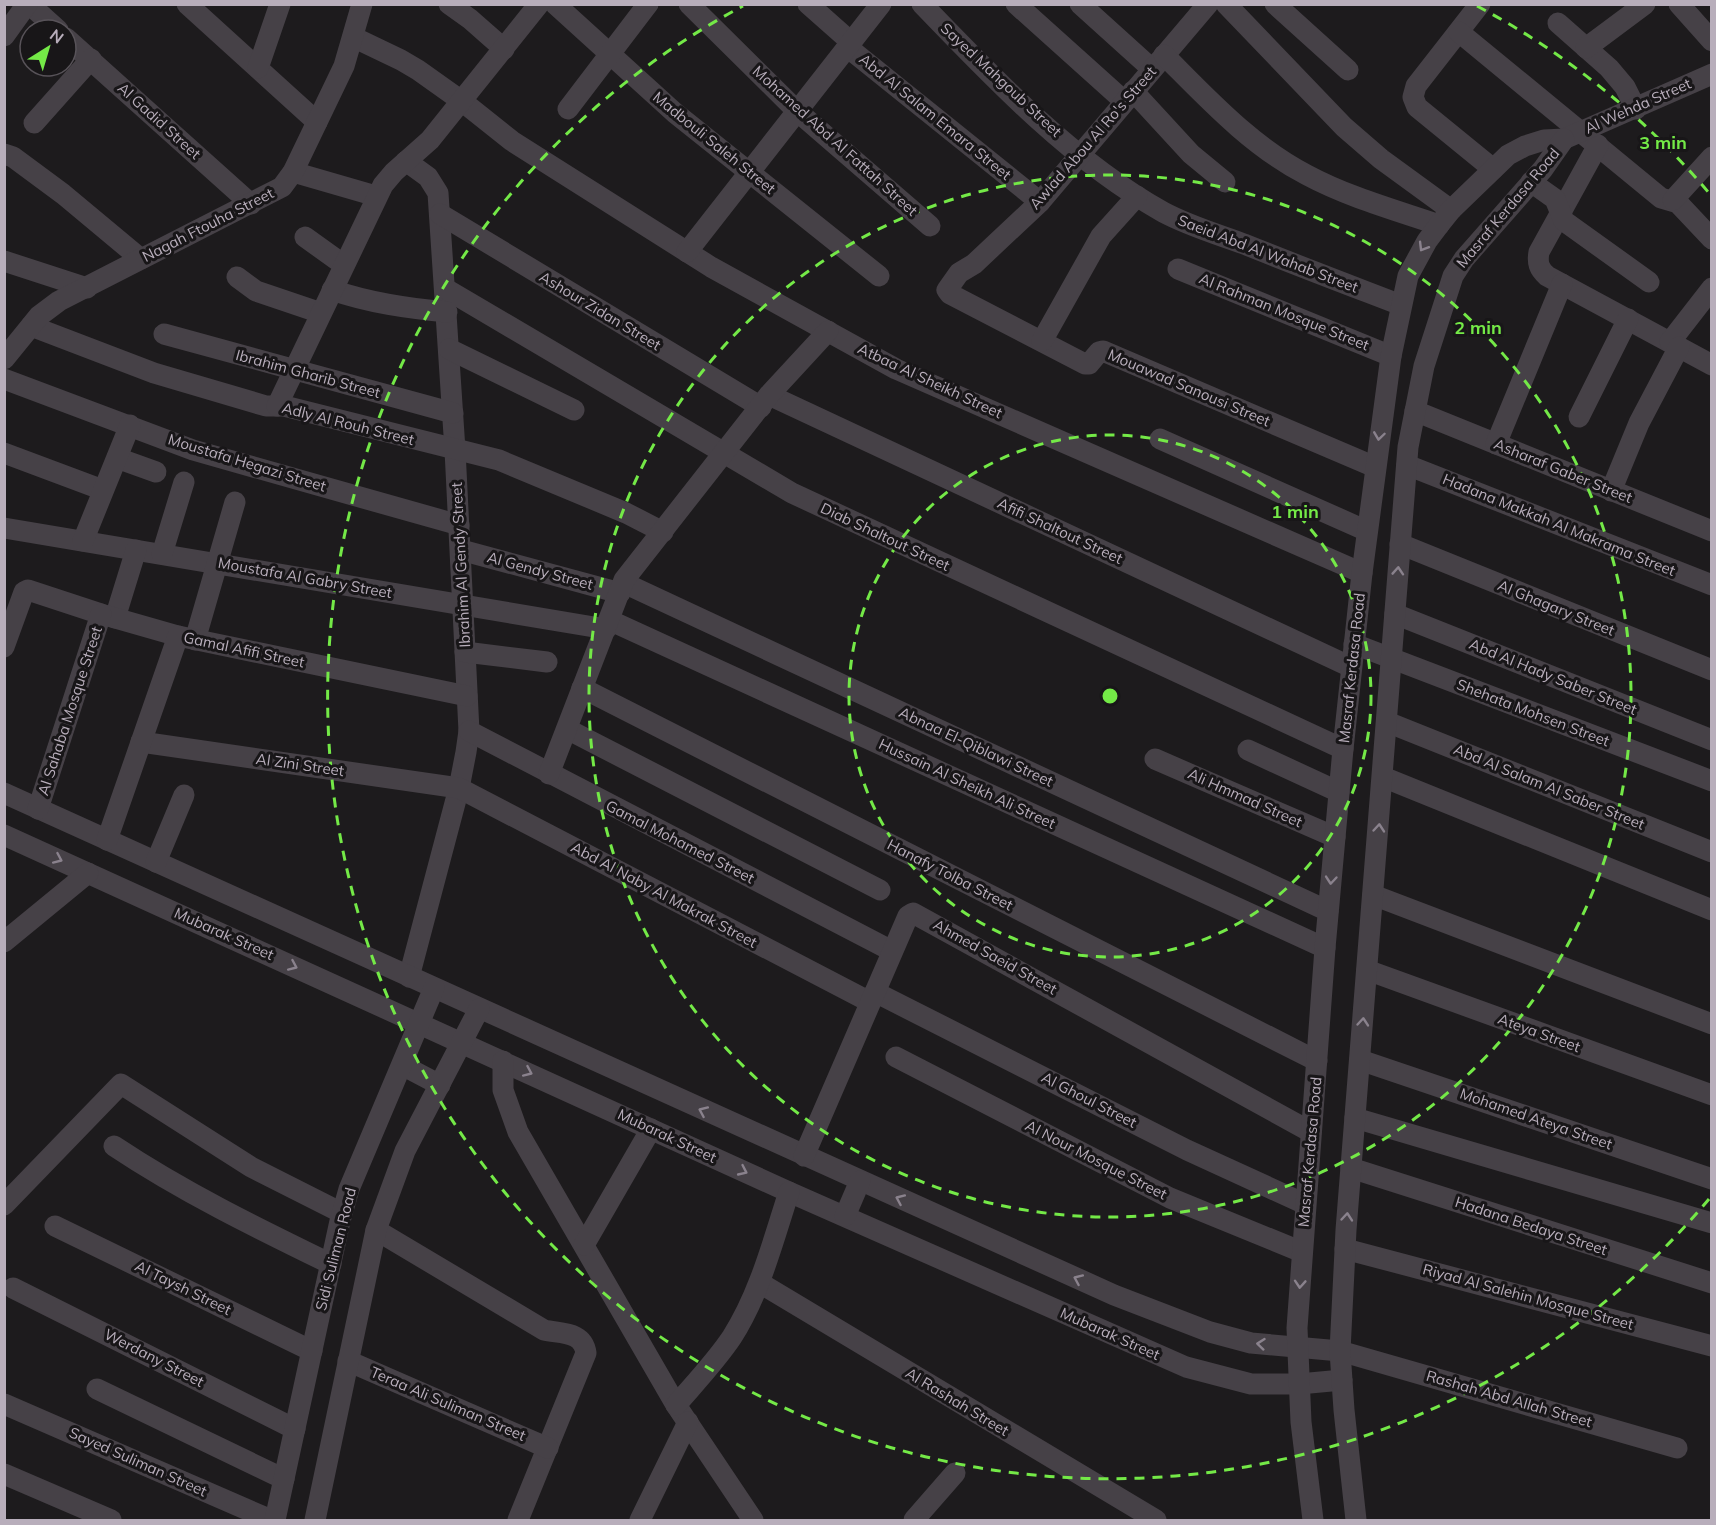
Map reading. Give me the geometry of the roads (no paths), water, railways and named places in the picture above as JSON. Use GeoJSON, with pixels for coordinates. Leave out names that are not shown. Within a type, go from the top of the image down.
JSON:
{"type":"FeatureCollection","features":[{"type":"Feature","properties":{"kind":"street"},"geometry":{"type":"LineString","coordinates":[[4,36],[28,4],[44,18]]}},
{"type":"Feature","properties":{"kind":"street"},"geometry":{"type":"LineString","coordinates":[[187,4],[317,122]]}},
{"type":"Feature","properties":{"kind":"street"},"geometry":{"type":"LineString","coordinates":[[258,68],[280,4]]}},
{"type":"Feature","properties":{"kind":"street","name":"Nagah Ftouha Street"},"geometry":{"type":"LineString","coordinates":[[4,359],[39,316],[50,308],[276,191],[293,172],[344,66],[362,4]]}},
{"type":"Feature","properties":{"kind":"street"},"geometry":{"type":"LineString","coordinates":[[449,4],[476,12],[504,49]]}},
{"type":"Feature","properties":{"kind":"street"},"geometry":{"type":"LineString","coordinates":[[277,406],[383,185],[406,161],[430,141],[539,4]]}},
{"type":"Feature","properties":{"kind":"street","name":"Madbouli Saleh Street"},"geometry":{"type":"LineString","coordinates":[[555,4],[675,113],[879,276]]}},
{"type":"Feature","properties":{"kind":"street"},"geometry":{"type":"LineString","coordinates":[[568,109],[648,4]]}},
{"type":"Feature","properties":{"kind":"street","name":"Mohamed Abd Al Fattah Street"},"geometry":{"type":"LineString","coordinates":[[689,4],[797,111],[930,226]]}},
{"type":"Feature","properties":{"kind":"street","name":"Abd Al Salam Emara Street"},"geometry":{"type":"LineString","coordinates":[[808,4],[851,42],[852,50],[856,54],[1040,202]]}},
{"type":"Feature","properties":{"kind":"street"},"geometry":{"type":"LineString","coordinates":[[687,252],[880,4]]}},
{"type":"Feature","properties":{"kind":"street","name":"Sayed Mahgoub Street"},"geometry":{"type":"LineString","coordinates":[[922,4],[976,60],[1080,154]]}},
{"type":"Feature","properties":{"kind":"street"},"geometry":{"type":"LineString","coordinates":[[1016,4],[1129,96],[1191,154],[1225,182]]}},
{"type":"Feature","properties":{"kind":"street"},"geometry":{"type":"LineString","coordinates":[[1080,4],[1158,62],[1277,158],[1336,189],[1445,218]]}},
{"type":"Feature","properties":{"kind":"street","name":"Awlad Abou Al Ro's Street"},"geometry":{"type":"LineString","coordinates":[[947,290],[959,273],[974,264],[1040,202],[1208,4]]}},
{"type":"Feature","properties":{"kind":"street"},"geometry":{"type":"LineString","coordinates":[[1226,4],[1344,128],[1382,159],[1445,218]]}},
{"type":"Feature","properties":{"kind":"street"},"geometry":{"type":"LineString","coordinates":[[1275,4],[1348,70]]}},
{"type":"Feature","properties":{"kind":"street"},"geometry":{"type":"LineString","coordinates":[[1480,4],[1416,86],[1414,102],[1417,107],[1493,168]]}},
{"type":"Feature","properties":{"kind":"street"},"geometry":{"type":"LineString","coordinates":[[1586,48],[1645,4]]}},
{"type":"Feature","properties":{"kind":"street"},"geometry":{"type":"LineString","coordinates":[[1679,4],[1712,41]]}},
{"type":"Feature","properties":{"kind":"street"},"geometry":{"type":"LineString","coordinates":[[1558,23],[1625,87],[1636,109]]}},
{"type":"Feature","properties":{"kind":"street"},"geometry":{"type":"LineString","coordinates":[[1459,32],[1572,135],[1598,145],[1661,198],[1678,202],[1712,239]]}},
{"type":"Feature","properties":{"kind":"street","name":"Atbaa Al Sheikh Street"},"geometry":{"type":"LineString","coordinates":[[353,37],[401,60],[463,102],[512,141],[711,267],[896,369],[1362,573]]}},
{"type":"Feature","properties":{"kind":"street","name":"Al Gadid Street"},"geometry":{"type":"LineString","coordinates":[[78,48],[251,204]]}},
{"type":"Feature","properties":{"kind":"street"},"geometry":{"type":"LineString","coordinates":[[34,123],[91,59]]}},
{"type":"Feature","properties":{"kind":"street","name":"Al Wehda Street"},"geometry":{"type":"LineString","coordinates":[[1572,135],[1712,74]]}},
{"type":"Feature","properties":{"kind":"street","name":"Masraf Kerdasa Road"},"geometry":{"type":"LineString","coordinates":[[1313,1521],[1301,1422],[1297,1348],[1305,1204],[1328,911],[1351,667],[1390,356],[1408,276],[1427,241],[1445,218],[1493,168],[1508,156],[1525,146],[1572,135]]}},
{"type":"Feature","properties":{"kind":"street","name":"Masraf Kerdasa Road"},"geometry":{"type":"LineString","coordinates":[[1356,1521],[1340,1351],[1351,1168],[1408,447],[1424,366],[1453,276],[1464,259],[1572,135]]}},
{"type":"Feature","properties":{"kind":"street"},"geometry":{"type":"LineString","coordinates":[[1598,145],[1539,252],[1537,261],[1540,270],[1712,364]]}},
{"type":"Feature","properties":{"kind":"street"},"geometry":{"type":"LineString","coordinates":[[4,154],[63,194],[141,259]]}},
{"type":"Feature","properties":{"kind":"street","name":"Saeid Abd Al Wahab Street"},"geometry":{"type":"LineString","coordinates":[[1080,154],[1137,196],[1186,223],[1401,305]]}},
{"type":"Feature","properties":{"kind":"street"},"geometry":{"type":"LineString","coordinates":[[1673,200],[1712,157]]}},
{"type":"Feature","properties":{"kind":"street","name":"Ibrahim Al Gendy Street"},"geometry":{"type":"LineString","coordinates":[[406,161],[432,180],[438,193],[446,289],[469,731],[459,788],[410,977]]}},
{"type":"Feature","properties":{"kind":"street"},"geometry":{"type":"LineString","coordinates":[[293,172],[376,196]]}},
{"type":"Feature","properties":{"kind":"street"},"geometry":{"type":"LineString","coordinates":[[1531,182],[1555,200],[1564,221],[1649,282]]}},
{"type":"Feature","properties":{"kind":"street"},"geometry":{"type":"LineString","coordinates":[[1042,341],[1101,236],[1137,196]]}},
{"type":"Feature","properties":{"kind":"street","name":"Ashour Zidan Street"},"geometry":{"type":"LineString","coordinates":[[440,214],[765,401]]}},
{"type":"Feature","properties":{"kind":"street"},"geometry":{"type":"LineString","coordinates":[[306,237],[344,265]]}},
{"type":"Feature","properties":{"kind":"street"},"geometry":{"type":"LineString","coordinates":[[4,261],[87,288]]}},
{"type":"Feature","properties":{"kind":"street","name":"Al Rahman Mosque Street"},"geometry":{"type":"LineString","coordinates":[[1178,269],[1390,356]]}},
{"type":"Feature","properties":{"kind":"street"},"geometry":{"type":"LineString","coordinates":[[237,277],[256,291],[321,313]]}},
{"type":"Feature","properties":{"kind":"street"},"geometry":{"type":"LineString","coordinates":[[1496,444],[1562,284]]}},
{"type":"Feature","properties":{"kind":"street"},"geometry":{"type":"LineString","coordinates":[[1611,491],[1638,423],[1675,345],[1712,288]]}},
{"type":"Feature","properties":{"kind":"street","name":"Diab Shaltout Street"},"geometry":{"type":"LineString","coordinates":[[446,289],[792,493],[1343,749]]}},
{"type":"Feature","properties":{"kind":"street","name":"Mouawad Sanousi Street"},"geometry":{"type":"LineString","coordinates":[[947,290],[950,294],[1087,364],[1102,351],[1375,467]]}},
{"type":"Feature","properties":{"kind":"street"},"geometry":{"type":"LineString","coordinates":[[332,291],[362,300],[447,312]]}},
{"type":"Feature","properties":{"kind":"street"},"geometry":{"type":"LineString","coordinates":[[1579,417],[1628,319]]}},
{"type":"Feature","properties":{"kind":"street","name":"Adly Al Rouh Street"},"geometry":{"type":"LineString","coordinates":[[30,326],[154,373],[266,406],[291,407],[499,460],[626,513],[663,532]]}},
{"type":"Feature","properties":{"kind":"street"},"geometry":{"type":"LineString","coordinates":[[549,774],[622,588],[765,401],[828,331]]}},
{"type":"Feature","properties":{"kind":"street","name":"Ibrahim Gharib Street"},"geometry":{"type":"LineString","coordinates":[[164,334],[453,413]]}},
{"type":"Feature","properties":{"kind":"street"},"geometry":{"type":"LineString","coordinates":[[449,349],[574,410]]}},
{"type":"Feature","properties":{"kind":"street","name":"Moustafa Hegazi Street"},"geometry":{"type":"LineString","coordinates":[[4,379],[193,450],[459,525]]}},
{"type":"Feature","properties":{"kind":"street","name":"Afifi Shaltout Street"},"geometry":{"type":"LineString","coordinates":[[765,401],[1351,667]]}},
{"type":"Feature","properties":{"kind":"street","name":"Asharaf Gaber Street"},"geometry":{"type":"LineString","coordinates":[[1415,411],[1712,531]]}},
{"type":"Feature","properties":{"kind":"street"},"geometry":{"type":"LineString","coordinates":[[83,541],[130,425]]}},
{"type":"Feature","properties":{"kind":"street"},"geometry":{"type":"LineString","coordinates":[[1160,439],[1367,531]]}},
{"type":"Feature","properties":{"kind":"street"},"geometry":{"type":"LineString","coordinates":[[4,453],[103,490]]}},
{"type":"Feature","properties":{"kind":"street"},"geometry":{"type":"LineString","coordinates":[[117,458],[156,472]]}},
{"type":"Feature","properties":{"kind":"street","name":"Hadana Makkah Al Makrama Street"},"geometry":{"type":"LineString","coordinates":[[1407,465],[1712,585]]}},
{"type":"Feature","properties":{"kind":"street"},"geometry":{"type":"LineString","coordinates":[[162,554],[184,482]]}},
{"type":"Feature","properties":{"kind":"street"},"geometry":{"type":"LineString","coordinates":[[107,840],[141,742],[217,563],[235,502]]}},
{"type":"Feature","properties":{"kind":"street","name":"Moustafa Al Gabry Street"},"geometry":{"type":"LineString","coordinates":[[4,528],[463,605],[608,625]]}},
{"type":"Feature","properties":{"kind":"street","name":"Al Ghagary Street"},"geometry":{"type":"LineString","coordinates":[[1400,544],[1712,670]]}},
{"type":"Feature","properties":{"kind":"street","name":"Al Sahaba Mosque Street"},"geometry":{"type":"LineString","coordinates":[[38,809],[108,616],[136,550]]}},
{"type":"Feature","properties":{"kind":"street","name":"Al Gendy Street"},"geometry":{"type":"LineString","coordinates":[[461,550],[622,588]]}},
{"type":"Feature","properties":{"kind":"street","name":"Abnaa El-Qiblawi Street"},"geometry":{"type":"LineString","coordinates":[[622,588],[1328,911]]}},
{"type":"Feature","properties":{"kind":"street","name":"Gamal Afifi Street"},"geometry":{"type":"LineString","coordinates":[[4,647],[26,590],[186,638],[467,696]]}},
{"type":"Feature","properties":{"kind":"street","name":"Abd Al Hady Saber Street"},"geometry":{"type":"LineString","coordinates":[[1395,614],[1712,740]]}},
{"type":"Feature","properties":{"kind":"street","name":"Hussain Al Sheikh Ali Street"},"geometry":{"type":"LineString","coordinates":[[608,625],[1325,948]]}},
{"type":"Feature","properties":{"kind":"street","name":"Shehata Mohsen Street"},"geometry":{"type":"LineString","coordinates":[[1354,645],[1712,781]]}},
{"type":"Feature","properties":{"kind":"street"},"geometry":{"type":"LineString","coordinates":[[465,652],[547,662]]}},
{"type":"Feature","properties":{"kind":"street","name":"Hanafy Tolba Street"},"geometry":{"type":"LineString","coordinates":[[582,688],[1317,1061]]}},
{"type":"Feature","properties":{"kind":"street","name":"Abd Al Salam Al Saber Street"},"geometry":{"type":"LineString","coordinates":[[1387,722],[1712,852]]}},
{"type":"Feature","properties":{"kind":"street"},"geometry":{"type":"LineString","coordinates":[[567,729],[880,890]]}},
{"type":"Feature","properties":{"kind":"street","name":"Gamal Mohamed Street"},"geometry":{"type":"LineString","coordinates":[[469,731],[892,951]]}},
{"type":"Feature","properties":{"kind":"street","name":"Al Zini Street"},"geometry":{"type":"LineString","coordinates":[[141,742],[459,788]]}},
{"type":"Feature","properties":{"kind":"street"},"geometry":{"type":"LineString","coordinates":[[1248,750],[1339,792]]}},
{"type":"Feature","properties":{"kind":"street","name":"Ali Hmmad Street"},"geometry":{"type":"LineString","coordinates":[[1155,759],[1335,837]]}},
{"type":"Feature","properties":{"kind":"street"},"geometry":{"type":"LineString","coordinates":[[1383,777],[1712,910]]}},
{"type":"Feature","properties":{"kind":"street","name":"Abd Al Naby Al Makrak Street"},"geometry":{"type":"LineString","coordinates":[[459,788],[872,997]]}},
{"type":"Feature","properties":{"kind":"street"},"geometry":{"type":"LineString","coordinates":[[4,793],[1114,1295],[1210,1332],[1251,1343],[1340,1351]]}},
{"type":"Feature","properties":{"kind":"street"},"geometry":{"type":"LineString","coordinates":[[156,862],[184,795]]}},
{"type":"Feature","properties":{"kind":"street","name":"Mubarak Street"},"geometry":{"type":"LineString","coordinates":[[4,835],[789,1192],[1186,1367],[1251,1384],[1299,1384],[1342,1380]]}},
{"type":"Feature","properties":{"kind":"street"},"geometry":{"type":"LineString","coordinates":[[4,942],[88,873]]}},
{"type":"Feature","properties":{"kind":"street"},"geometry":{"type":"LineString","coordinates":[[1373,895],[1712,1024]]}},
{"type":"Feature","properties":{"kind":"street","name":"Ahmed Saeid Street"},"geometry":{"type":"LineString","coordinates":[[804,1156],[892,951],[908,916],[913,913],[1311,1132]]}},
{"type":"Feature","properties":{"kind":"street","name":"Ateya Street"},"geometry":{"type":"LineString","coordinates":[[1367,970],[1712,1095]]}},
{"type":"Feature","properties":{"kind":"street","name":"Sidi Suliman Road"},"geometry":{"type":"LineString","coordinates":[[273,1521],[349,1189],[434,988]]}},
{"type":"Feature","properties":{"kind":"street","name":"Al Ghoul Street"},"geometry":{"type":"LineString","coordinates":[[872,997],[1187,1150],[1305,1204]]}},
{"type":"Feature","properties":{"kind":"street"},"geometry":{"type":"LineString","coordinates":[[315,1521],[376,1230],[405,1151],[479,1009]]}},
{"type":"Feature","properties":{"kind":"street","name":"Al Nour Mosque Street"},"geometry":{"type":"LineString","coordinates":[[896,1057],[1170,1198],[1302,1252]]}},
{"type":"Feature","properties":{"kind":"street","name":"Mohamed Ateya Street"},"geometry":{"type":"LineString","coordinates":[[1360,1059],[1712,1179]]}},
{"type":"Feature","properties":{"kind":"street"},"geometry":{"type":"LineString","coordinates":[[502,1061],[503,1090],[518,1132],[682,1414],[753,1521]]}},
{"type":"Feature","properties":{"kind":"street"},"geometry":{"type":"LineString","coordinates":[[402,1065],[440,1084]]}},
{"type":"Feature","properties":{"kind":"street"},"geometry":{"type":"LineString","coordinates":[[4,1205],[121,1084],[251,1167],[342,1213]]}},
{"type":"Feature","properties":{"kind":"street"},"geometry":{"type":"LineString","coordinates":[[1355,1118],[1712,1223]]}},
{"type":"Feature","properties":{"kind":"street"},"geometry":{"type":"LineString","coordinates":[[584,1245],[651,1129]]}},
{"type":"Feature","properties":{"kind":"street"},"geometry":{"type":"LineString","coordinates":[[114,1146],[222,1211],[331,1264]]}},
{"type":"Feature","properties":{"kind":"street","name":"Hadana Bedaya Street"},"geometry":{"type":"LineString","coordinates":[[1351,1168],[1712,1283]]}},
{"type":"Feature","properties":{"kind":"street"},"geometry":{"type":"LineString","coordinates":[[845,1216],[860,1181]]}},
{"type":"Feature","properties":{"kind":"street"},"geometry":{"type":"LineString","coordinates":[[640,1521],[682,1414],[731,1337],[759,1283],[789,1192]]}},
{"type":"Feature","properties":{"kind":"street","name":"Al Taysh Street"},"geometry":{"type":"LineString","coordinates":[[55,1226],[312,1351]]}},
{"type":"Feature","properties":{"kind":"street"},"geometry":{"type":"LineString","coordinates":[[376,1230],[544,1330],[573,1335],[582,1342],[586,1353],[518,1521]]}},
{"type":"Feature","properties":{"kind":"street","name":"Riyad Al Salehin Mosque Street"},"geometry":{"type":"LineString","coordinates":[[1345,1249],[1712,1346]]}},
{"type":"Feature","properties":{"kind":"street","name":"Al Rashah Street"},"geometry":{"type":"LineString","coordinates":[[759,1283],[1156,1521]]}},
{"type":"Feature","properties":{"kind":"street","name":"Werdany Street"},"geometry":{"type":"LineString","coordinates":[[13,1288],[295,1429]]}},
{"type":"Feature","properties":{"kind":"street","name":"Rashah Abd Allah Street"},"geometry":{"type":"LineString","coordinates":[[1340,1351],[1677,1448]]}},
{"type":"Feature","properties":{"kind":"street","name":"Teraa Ali Suliman Street"},"geometry":{"type":"LineString","coordinates":[[348,1361],[548,1448]]}},
{"type":"Feature","properties":{"kind":"street"},"geometry":{"type":"LineString","coordinates":[[97,1389],[284,1479]]}},
{"type":"Feature","properties":{"kind":"street","name":"Sayed Suliman Street"},"geometry":{"type":"LineString","coordinates":[[4,1404],[273,1521]]}},
{"type":"Feature","properties":{"kind":"street"},"geometry":{"type":"LineString","coordinates":[[914,1521],[955,1473]]}},
{"type":"Feature","properties":{"kind":"street"},"geometry":{"type":"LineString","coordinates":[[4,1474],[111,1521]]}}]}
